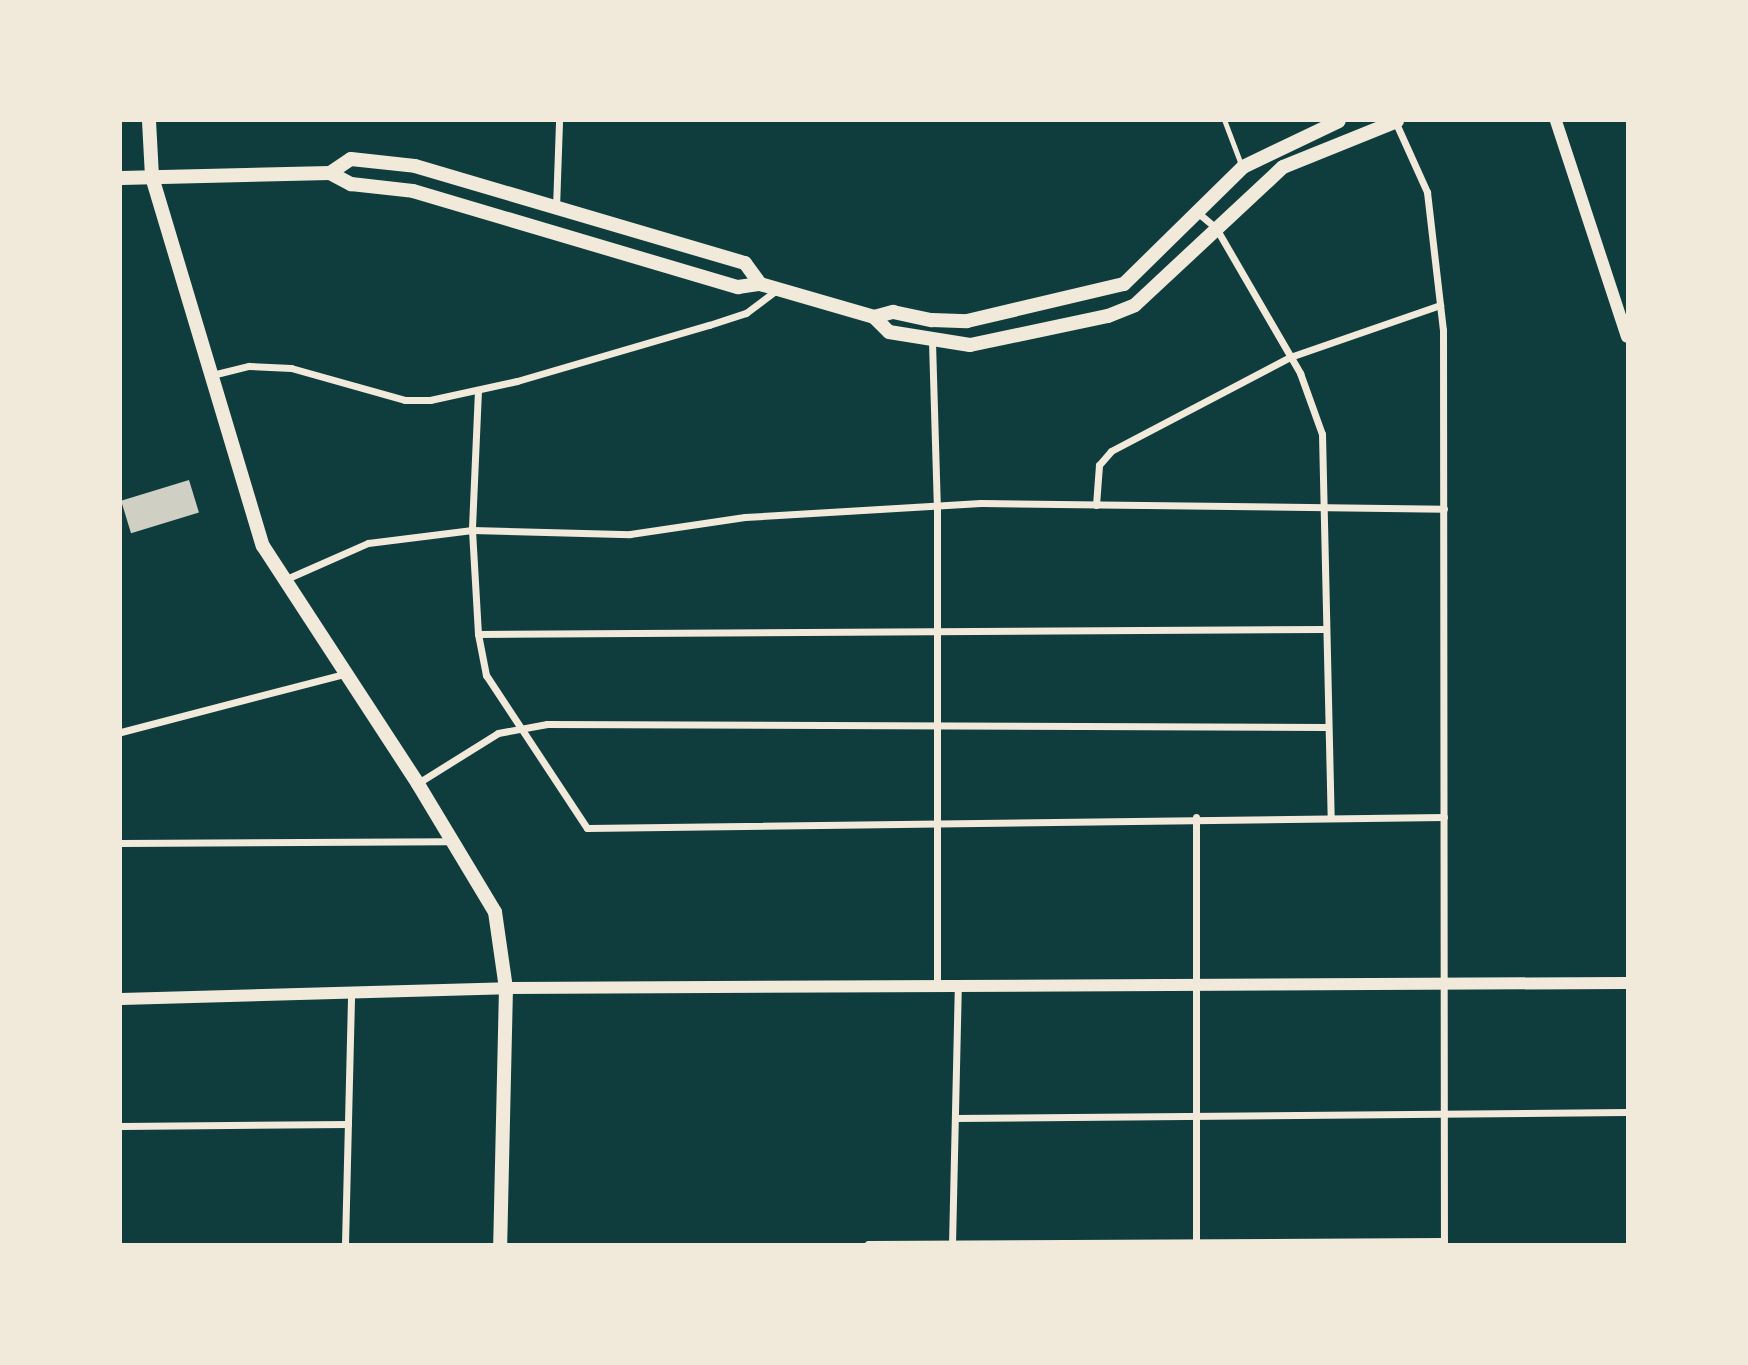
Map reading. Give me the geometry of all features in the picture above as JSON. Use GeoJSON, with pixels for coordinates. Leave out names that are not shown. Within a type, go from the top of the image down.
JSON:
{"type":"FeatureCollection","features":[{"type":"Feature","properties":{"kind":"main road"},"geometry":{"type":"LineString","coordinates":[[149,121],[152,177],[263,546],[343,674],[418,784],[449,841],[495,912],[506,988],[500,1244]]}},
{"type":"Feature","properties":{"kind":"main road"},"geometry":{"type":"LineString","coordinates":[[874,317],[893,312],[932,320],[967,321],[1102,292],[1124,284],[1145,268],[1243,167],[1339,121]]}},
{"type":"Feature","properties":{"kind":"main road"},"geometry":{"type":"LineString","coordinates":[[121,178],[330,173],[351,184],[413,191],[738,287],[760,284],[778,289],[874,317],[889,332],[932,342],[970,345],[1108,316],[1135,305],[1161,285],[1216,228],[1283,167],[1396,121]]}},
{"type":"Feature","properties":{"kind":"main road"},"geometry":{"type":"LineString","coordinates":[[330,173],[351,159],[415,166],[745,263],[760,284]]}},
{"type":"Feature","properties":{"kind":"street"},"geometry":{"type":"LineString","coordinates":[[556,208],[559,121]]}},
{"type":"Feature","properties":{"kind":"street"},"geometry":{"type":"LineString","coordinates":[[868,1244],[1444,1242],[1444,509],[1440,305],[1427,192],[1396,121]]}},
{"type":"Feature","properties":{"kind":"street"},"geometry":{"type":"LineString","coordinates":[[1556,121],[1627,337]]}},
{"type":"Feature","properties":{"kind":"street"},"geometry":{"type":"LineString","coordinates":[[1197,212],[1216,228],[1290,357],[1322,434],[1326,727],[1331,817]]}},
{"type":"Feature","properties":{"kind":"street"},"geometry":{"type":"LineString","coordinates":[[211,375],[249,366],[291,368],[405,400],[478,390],[746,313],[778,289]]}},
{"type":"Feature","properties":{"kind":"street"},"geometry":{"type":"LineString","coordinates":[[1096,505],[1100,466],[1111,451],[1290,357],[1440,305]]}},
{"type":"Feature","properties":{"kind":"street"},"geometry":{"type":"LineString","coordinates":[[932,342],[937,506],[937,986]]}},
{"type":"Feature","properties":{"kind":"street"},"geometry":{"type":"LineString","coordinates":[[478,390],[472,530],[478,634],[486,675],[519,729],[587,828],[1196,817],[1444,817]]}},
{"type":"Feature","properties":{"kind":"street"},"geometry":{"type":"LineString","coordinates":[[284,580],[369,543],[472,530],[630,534],[746,517],[937,506],[1444,509]]}},
{"type":"Feature","properties":{"kind":"street"},"geometry":{"type":"LineString","coordinates":[[478,634],[937,634],[1325,629]]}},
{"type":"Feature","properties":{"kind":"street"},"geometry":{"type":"LineString","coordinates":[[121,732],[343,674]]}},
{"type":"Feature","properties":{"kind":"street"},"geometry":{"type":"LineString","coordinates":[[418,784],[498,733],[547,724],[1326,727]]}},
{"type":"Feature","properties":{"kind":"street"},"geometry":{"type":"LineString","coordinates":[[1196,817],[1196,1243]]}},
{"type":"Feature","properties":{"kind":"street"},"geometry":{"type":"LineString","coordinates":[[121,843],[449,841]]}},
{"type":"Feature","properties":{"kind":"street"},"geometry":{"type":"LineString","coordinates":[[121,999],[506,988],[1627,983]]}},
{"type":"Feature","properties":{"kind":"street"},"geometry":{"type":"LineString","coordinates":[[952,1243],[958,985]]}},
{"type":"Feature","properties":{"kind":"street"},"geometry":{"type":"LineString","coordinates":[[345,1244],[351,993]]}},
{"type":"Feature","properties":{"kind":"street"},"geometry":{"type":"LineString","coordinates":[[955,1118],[1627,1112]]}},
{"type":"Feature","properties":{"kind":"street"},"geometry":{"type":"LineString","coordinates":[[121,1126],[348,1124]]}},
{"type":"Feature","properties":{"kind":"lane"},"geometry":{"type":"LineString","coordinates":[[1225,121],[1243,167]]}},
{"type":"Feature","properties":{"kind":"building"},"geometry":{"type":"Polygon","coordinates":[[[189,480],[199,513],[131,533],[121,501],[189,480]]]}}]}
